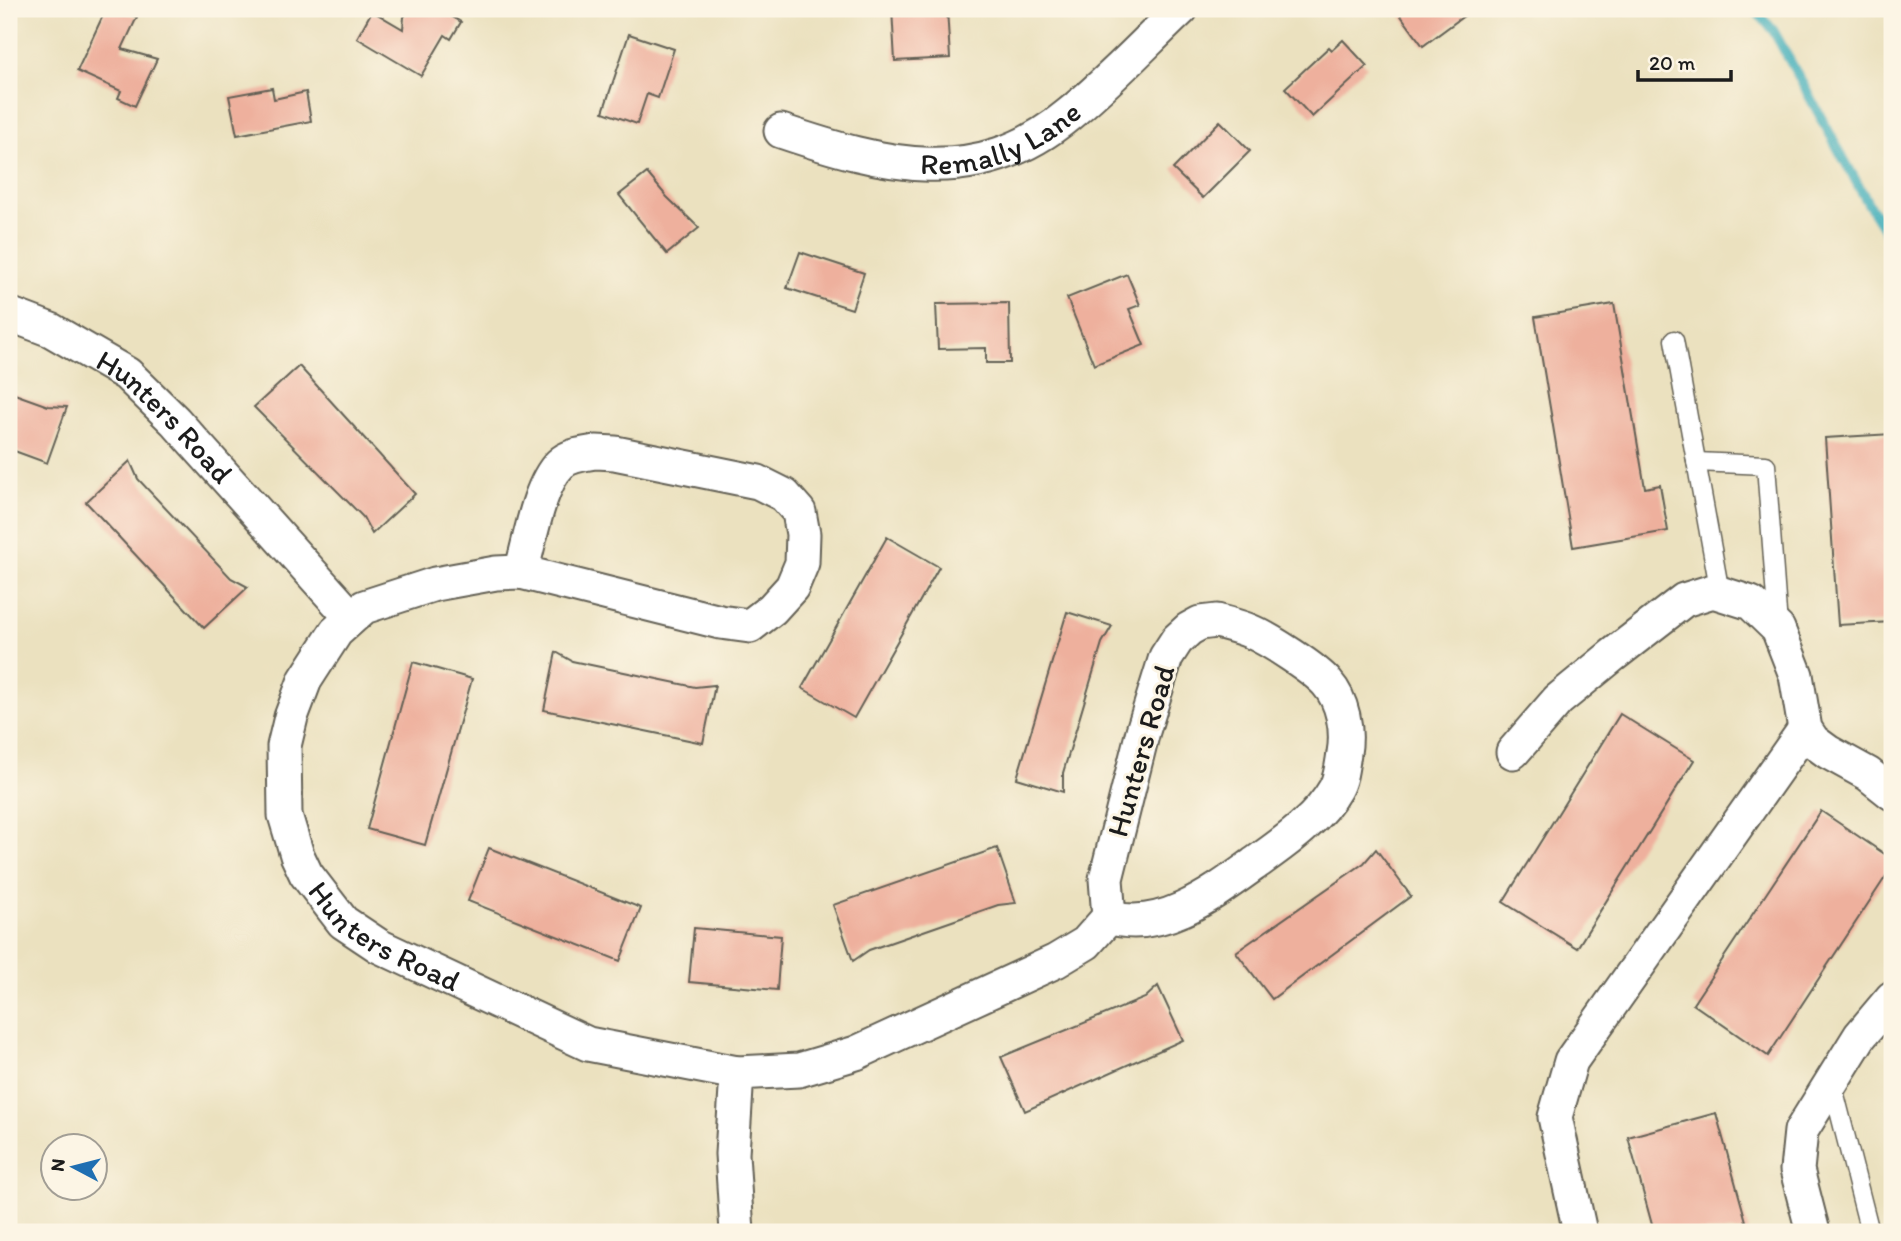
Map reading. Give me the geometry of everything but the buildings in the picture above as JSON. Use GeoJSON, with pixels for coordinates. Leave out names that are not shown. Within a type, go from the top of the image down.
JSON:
{"type":"FeatureCollection","features":[{"type":"Feature","properties":{"kind":"street","name":"Remally Lane"},"geometry":{"type":"LineString","coordinates":[[780,131],[841,151],[915,165],[967,163],[1008,152],[1044,133],[1068,116],[1181,9]]}},
{"type":"Feature","properties":{"kind":"street","name":"Hunters Road"},"geometry":{"type":"LineString","coordinates":[[9,314],[51,330],[127,374],[175,421],[351,617]]}},
{"type":"Feature","properties":{"kind":"street","name":"Hunters Road"},"geometry":{"type":"LineString","coordinates":[[521,572],[542,496],[551,475],[562,462],[596,452],[615,453],[758,482],[784,495],[799,512],[803,534],[803,563],[792,587],[772,609],[750,626],[720,622],[521,572],[496,573],[435,584],[364,607],[351,617],[336,632],[305,680],[291,718],[284,746],[285,815],[297,855],[320,895],[343,922],[379,946],[588,1044],[737,1073],[799,1070],[856,1053],[1056,961],[1086,943],[1109,917],[1106,879],[1143,731],[1166,657],[1177,640],[1200,623],[1217,621],[1254,633],[1327,682],[1337,698],[1344,720],[1345,746],[1336,788],[1318,812],[1284,842],[1212,894],[1157,919],[1137,922],[1109,917]]}},
{"type":"Feature","properties":{"kind":"street"},"geometry":{"type":"LineString","coordinates":[[1513,752],[1558,701],[1684,600],[1713,591],[1751,603],[1779,629],[1796,676],[1805,729],[1813,741],[1890,786]]}},
{"type":"Feature","properties":{"kind":"street"},"geometry":{"type":"LineString","coordinates":[[1580,1232],[1555,1117],[1571,1060],[1805,729]]}},
{"type":"Feature","properties":{"kind":"street"},"geometry":{"type":"LineString","coordinates":[[1812,1232],[1797,1170],[1801,1131],[1860,1036],[1892,998]]}},
{"type":"Feature","properties":{"kind":"street"},"geometry":{"type":"LineString","coordinates":[[737,1073],[732,1154],[737,1232]]}},
{"type":"Feature","properties":{"kind":"lane"},"geometry":{"type":"LineString","coordinates":[[1674,341],[1720,593]]}},
{"type":"Feature","properties":{"kind":"lane"},"geometry":{"type":"LineString","coordinates":[[1696,462],[1766,465],[1779,629]]}},
{"type":"Feature","properties":{"kind":"lane"},"geometry":{"type":"LineString","coordinates":[[1832,1081],[1870,1232]]}},
{"type":"Feature","properties":{"kind":"waterway"},"geometry":{"type":"LineString","coordinates":[[1754,9],[1773,30],[1869,205],[1892,241]]}}]}
